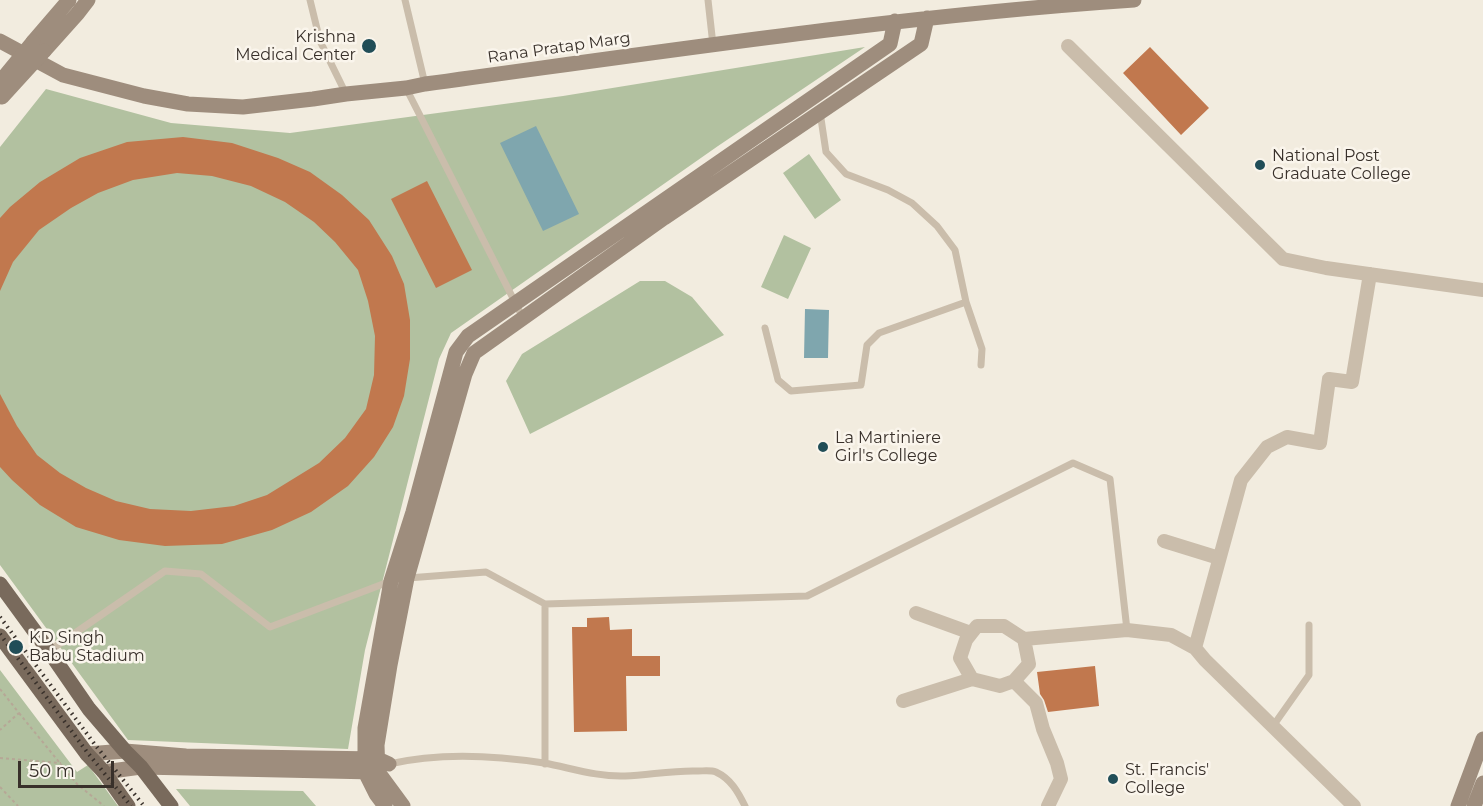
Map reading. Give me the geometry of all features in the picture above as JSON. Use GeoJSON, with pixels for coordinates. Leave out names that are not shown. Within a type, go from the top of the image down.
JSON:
{"type":"FeatureCollection","features":[{"type":"Feature","properties":{"kind":"main road"},"geometry":{"type":"LineString","coordinates":[[0,584],[88,709],[141,767],[171,806]]}},
{"type":"Feature","properties":{"kind":"main road"},"geometry":{"type":"LineString","coordinates":[[0,636],[128,806]]}},
{"type":"Feature","properties":{"kind":"street"},"geometry":{"type":"LineString","coordinates":[[1,93],[39,47],[69,0]]}},
{"type":"Feature","properties":{"kind":"street"},"geometry":{"type":"LineString","coordinates":[[39,47],[78,14],[88,0]]}},
{"type":"Feature","properties":{"kind":"street","name":"Rana Pratap Marg"},"geometry":{"type":"LineString","coordinates":[[0,42],[63,75],[144,96],[188,104],[243,107],[406,88],[895,21],[1049,3],[1134,0]]}},
{"type":"Feature","properties":{"kind":"street"},"geometry":{"type":"LineString","coordinates":[[385,806],[376,794],[375,765],[390,665],[407,578],[465,374],[474,353],[664,218],[921,44],[927,18]]}},
{"type":"Feature","properties":{"kind":"street"},"geometry":{"type":"LineString","coordinates":[[404,806],[375,765],[365,728],[391,581],[413,512],[456,352],[468,336],[890,44],[895,21]]}},
{"type":"Feature","properties":{"kind":"street"},"geometry":{"type":"LineString","coordinates":[[1068,46],[1283,259],[1326,268],[1483,290]]}},
{"type":"Feature","properties":{"kind":"street"},"geometry":{"type":"LineString","coordinates":[[1195,648],[1241,480],[1267,447],[1287,437],[1320,443],[1329,379],[1352,382],[1370,274]]}},
{"type":"Feature","properties":{"kind":"street"},"geometry":{"type":"LineString","coordinates":[[1164,541],[1220,558]]}},
{"type":"Feature","properties":{"kind":"street"},"geometry":{"type":"LineString","coordinates":[[916,613],[971,633]]}},
{"type":"Feature","properties":{"kind":"street"},"geometry":{"type":"LineString","coordinates":[[972,679],[960,658],[966,640],[977,626],[1004,626],[1024,639],[1127,630],[1171,635],[1195,648],[1354,806]]}},
{"type":"Feature","properties":{"kind":"street"},"geometry":{"type":"LineString","coordinates":[[903,701],[972,679],[1000,686],[1014,681],[1029,664],[1024,639]]}},
{"type":"Feature","properties":{"kind":"street"},"geometry":{"type":"LineString","coordinates":[[1014,681],[1036,703],[1043,729],[1057,763],[1061,779],[1048,806]]}},
{"type":"Feature","properties":{"kind":"street"},"geometry":{"type":"LineString","coordinates":[[1458,806],[1483,739]]}},
{"type":"Feature","properties":{"kind":"street"},"geometry":{"type":"LineString","coordinates":[[87,753],[124,751],[375,765]]}},
{"type":"Feature","properties":{"kind":"street"},"geometry":{"type":"LineString","coordinates":[[104,772],[141,767],[375,765]]}},
{"type":"Feature","properties":{"kind":"street"},"geometry":{"type":"LineString","coordinates":[[1474,806],[1483,783]]}},
{"type":"Feature","properties":{"kind":"lane"},"geometry":{"type":"LineString","coordinates":[[310,0],[320,41],[346,94]]}},
{"type":"Feature","properties":{"kind":"lane"},"geometry":{"type":"LineString","coordinates":[[405,0],[425,84]]}},
{"type":"Feature","properties":{"kind":"lane"},"geometry":{"type":"LineString","coordinates":[[708,0],[713,45]]}},
{"type":"Feature","properties":{"kind":"lane"},"geometry":{"type":"LineString","coordinates":[[406,88],[523,318]]}},
{"type":"Feature","properties":{"kind":"lane"},"geometry":{"type":"LineString","coordinates":[[820,112],[826,152],[846,174],[888,190],[912,203],[938,226],[955,250],[966,302],[982,349],[981,365]]}},
{"type":"Feature","properties":{"kind":"lane"},"geometry":{"type":"LineString","coordinates":[[765,328],[778,380],[790,391],[861,385],[867,345],[879,333],[966,302]]}},
{"type":"Feature","properties":{"kind":"lane"},"geometry":{"type":"LineString","coordinates":[[49,651],[165,571],[201,574],[270,627],[391,581],[486,572],[545,604],[807,596],[1073,464],[1110,479],[1127,630]]}},
{"type":"Feature","properties":{"kind":"lane"},"geometry":{"type":"LineString","coordinates":[[545,604],[545,764]]}},
{"type":"Feature","properties":{"kind":"lane"},"geometry":{"type":"LineString","coordinates":[[1273,726],[1309,675],[1309,625]]}},
{"type":"Feature","properties":{"kind":"lane"},"geometry":{"type":"LineString","coordinates":[[375,765],[412,758],[460,755],[545,764],[604,776],[715,771],[734,785],[745,806]]}},
{"type":"Feature","properties":{"kind":"path"},"geometry":{"type":"LineString","coordinates":[[0,689],[77,784],[104,806]]}},
{"type":"Feature","properties":{"kind":"path"},"geometry":{"type":"LineString","coordinates":[[0,730],[19,713]]}},
{"type":"Feature","properties":{"kind":"path"},"geometry":{"type":"LineString","coordinates":[[0,758],[61,763]]}},
{"type":"Feature","properties":{"kind":"path"},"geometry":{"type":"LineString","coordinates":[[0,787],[18,806]]}},
{"type":"Feature","properties":{"kind":"green space"},"geometry":{"type":"Polygon","coordinates":[[[865,47],[718,146],[451,333],[439,359],[365,650],[348,749],[128,740],[0,565],[0,147],[46,89],[171,123],[290,133],[563,96],[865,47]]]}},
{"type":"Feature","properties":{"kind":"green space"},"geometry":{"type":"Polygon","coordinates":[[[809,154],[841,200],[815,219],[783,173],[809,154]]]}},
{"type":"Feature","properties":{"kind":"green space"},"geometry":{"type":"Polygon","coordinates":[[[784,235],[811,248],[788,299],[761,287],[784,235]]]}},
{"type":"Feature","properties":{"kind":"green space"},"geometry":{"type":"Polygon","coordinates":[[[640,281],[665,281],[692,297],[724,335],[530,434],[506,381],[522,354],[640,281]]]}},
{"type":"Feature","properties":{"kind":"green space"},"geometry":{"type":"Polygon","coordinates":[[[0,670],[77,772],[88,765],[118,806],[0,806],[0,670]]]}},
{"type":"Feature","properties":{"kind":"green space"},"geometry":{"type":"Polygon","coordinates":[[[176,789],[303,791],[316,806],[190,806],[176,789]]]}},
{"type":"Feature","properties":{"kind":"water"},"geometry":{"type":"Polygon","coordinates":[[[536,126],[579,214],[543,231],[500,143],[536,126]]]}},
{"type":"Feature","properties":{"kind":"water"},"geometry":{"type":"Polygon","coordinates":[[[805,309],[829,310],[828,358],[804,358],[805,309]]]}},
{"type":"Feature","properties":{"kind":"building"},"geometry":{"type":"Polygon","coordinates":[[[1150,47],[1209,108],[1181,135],[1123,73],[1150,47]]]}},
{"type":"Feature","properties":{"kind":"building"},"geometry":{"type":"Polygon","coordinates":[[[183,137],[232,143],[278,158],[310,172],[342,195],[369,220],[392,256],[404,284],[410,320],[410,359],[404,396],[393,427],[374,457],[348,486],[311,512],[272,530],[222,544],[165,546],[119,540],[76,527],[40,505],[12,480],[0,467],[0,394],[17,426],[37,455],[60,473],[116,501],[150,509],[191,511],[234,506],[267,495],[319,463],[345,438],[366,409],[374,375],[375,336],[368,301],[358,270],[335,242],[314,222],[285,202],[251,186],[212,176],[177,173],[133,180],[98,193],[39,230],[13,262],[0,291],[0,218],[10,207],[40,182],[80,158],[127,142],[183,137]]]}},
{"type":"Feature","properties":{"kind":"building"},"geometry":{"type":"Polygon","coordinates":[[[427,181],[472,270],[436,288],[391,199],[427,181]]]}},
{"type":"Feature","properties":{"kind":"building"},"geometry":{"type":"Polygon","coordinates":[[[609,617],[610,630],[632,629],[632,656],[660,656],[660,676],[626,676],[627,731],[574,732],[572,627],[587,627],[587,618],[609,617]]]}},
{"type":"Feature","properties":{"kind":"building"},"geometry":{"type":"Polygon","coordinates":[[[1095,666],[1099,706],[1048,712],[1040,694],[1037,672],[1095,666]]]}},
{"type":"Feature","properties":{"kind":"railway"},"geometry":{"type":"LineString","coordinates":[[0,617],[96,746],[144,806]]}},
{"type":"Feature","properties":{"kind":"railway"},"geometry":{"type":"LineString","coordinates":[[0,634],[87,752],[131,806]]}},
{"type":"Feature","properties":{"kind":"place","name":"Krishna Medical Center"},"geometry":{"type":"Point","coordinates":[369,46]}},
{"type":"Feature","properties":{"kind":"place","name":"National Post Graduate College"},"geometry":{"type":"Point","coordinates":[1260,165]}},
{"type":"Feature","properties":{"kind":"place","name":"La Martiniere Girl's College"},"geometry":{"type":"Point","coordinates":[823,447]}},
{"type":"Feature","properties":{"kind":"place","name":"KD Singh Babu Stadium"},"geometry":{"type":"Point","coordinates":[16,647]}},
{"type":"Feature","properties":{"kind":"place","name":"St. Francis' College"},"geometry":{"type":"Point","coordinates":[1113,779]}}]}
